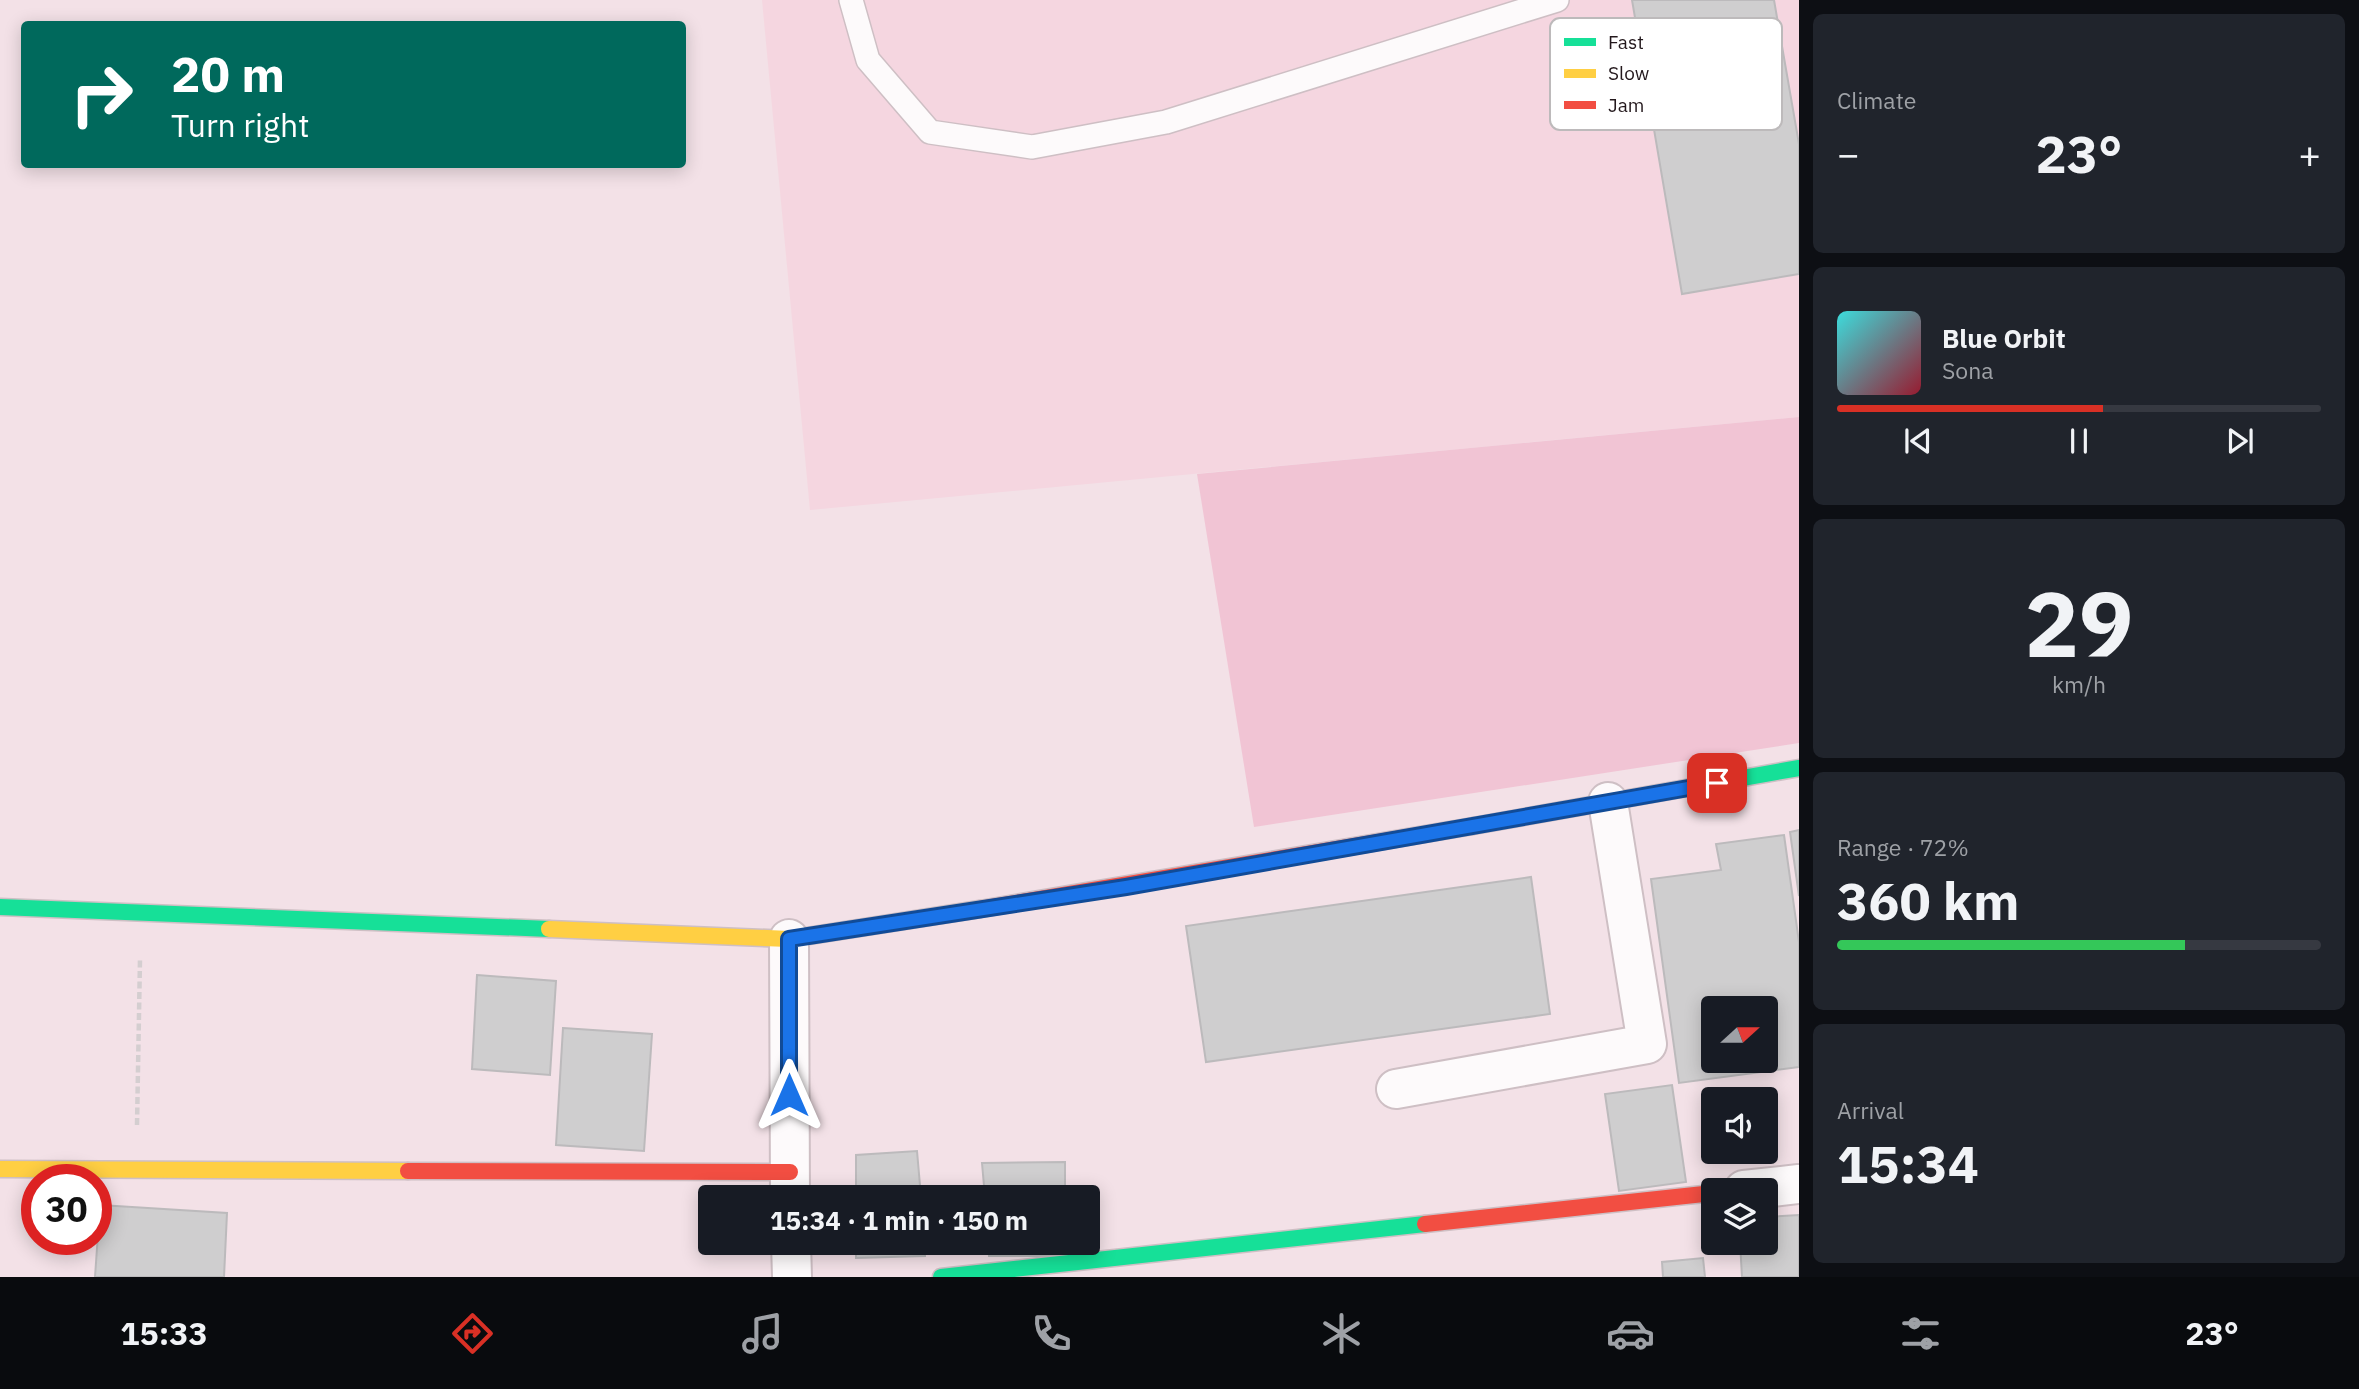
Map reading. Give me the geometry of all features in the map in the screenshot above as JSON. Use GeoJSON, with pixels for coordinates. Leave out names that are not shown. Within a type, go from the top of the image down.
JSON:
{"type":"FeatureCollection","features":[{"type":"Feature","properties":{"kind":"street"},"geometry":{"type":"LineString","coordinates":[[0,907],[789,939],[1126,887],[1799,768]]}},
{"type":"Feature","properties":{"kind":"street"},"geometry":{"type":"LineString","coordinates":[[1396,1088],[1647,1044],[1608,802]]}},
{"type":"Feature","properties":{"kind":"street"},"geometry":{"type":"LineString","coordinates":[[0,1169],[790,1185],[789,939]]}},
{"type":"Feature","properties":{"kind":"street"},"geometry":{"type":"LineString","coordinates":[[1778,1186],[1799,1184]]}},
{"type":"Feature","properties":{"kind":"street"},"geometry":{"type":"LineString","coordinates":[[942,1277],[1701,1194]]}},
{"type":"Feature","properties":{"kind":"street"},"geometry":{"type":"LineString","coordinates":[[791,1255],[792,1277]]}},
{"type":"Feature","properties":{"kind":"lane"},"geometry":{"type":"LineString","coordinates":[[851,0],[867,60],[930,132],[1032,147],[1166,122],[1557,0]]}},
{"type":"Feature","properties":{"kind":"path"},"geometry":{"type":"LineString","coordinates":[[137,1170],[141,912]]}},
{"type":"Feature","properties":{"kind":"shaded area"},"geometry":{"type":"Polygon","coordinates":[[[762,0],[1799,0],[1799,417],[810,510],[762,0]]]}},
{"type":"Feature","properties":{"kind":"shaded area"},"geometry":{"type":"Polygon","coordinates":[[[1799,417],[1799,743],[1254,827],[1197,474],[1799,417]]]}},
{"type":"Feature","properties":{"kind":"building"},"geometry":{"type":"Polygon","coordinates":[[[1632,0],[1774,0],[1777,18],[1635,18],[1632,0]]]}},
{"type":"Feature","properties":{"kind":"building"},"geometry":{"type":"Polygon","coordinates":[[[1782,46],[1799,144],[1799,274],[1682,294],[1654,130],[1782,130],[1782,46]]]}},
{"type":"Feature","properties":{"kind":"building"},"geometry":{"type":"Polygon","coordinates":[[[1799,830],[1799,896],[1790,832],[1799,830]]]}},
{"type":"Feature","properties":{"kind":"building"},"geometry":{"type":"Polygon","coordinates":[[[1784,835],[1799,942],[1799,1067],[1778,1070],[1778,996],[1701,996],[1701,1073],[1754,1073],[1679,1083],[1651,879],[1721,870],[1716,844],[1784,835]]]}},
{"type":"Feature","properties":{"kind":"building"},"geometry":{"type":"Polygon","coordinates":[[[1531,877],[1550,1014],[1206,1062],[1186,926],[1531,877]]]}},
{"type":"Feature","properties":{"kind":"building"},"geometry":{"type":"Polygon","coordinates":[[[477,975],[556,981],[550,1075],[472,1069],[477,975]]]}},
{"type":"Feature","properties":{"kind":"building"},"geometry":{"type":"Polygon","coordinates":[[[563,1028],[652,1034],[644,1151],[556,1145],[563,1028]]]}},
{"type":"Feature","properties":{"kind":"building"},"geometry":{"type":"Polygon","coordinates":[[[1672,1085],[1686,1182],[1619,1191],[1605,1094],[1672,1085]]]}},
{"type":"Feature","properties":{"kind":"building"},"geometry":{"type":"Polygon","coordinates":[[[917,1151],[920,1185],[856,1185],[856,1155],[917,1151]]]}},
{"type":"Feature","properties":{"kind":"building"},"geometry":{"type":"Polygon","coordinates":[[[1065,1162],[1065,1185],[984,1185],[982,1163],[1065,1162]]]}},
{"type":"Feature","properties":{"kind":"building"},"geometry":{"type":"Polygon","coordinates":[[[112,1206],[227,1213],[224,1277],[95,1277],[97,1255],[112,1255],[112,1206]]]}},
{"type":"Feature","properties":{"kind":"building"},"geometry":{"type":"Polygon","coordinates":[[[1799,1215],[1799,1277],[1742,1277],[1741,1255],[1778,1255],[1778,1216],[1799,1215]]]}},
{"type":"Feature","properties":{"kind":"building"},"geometry":{"type":"Polygon","coordinates":[[[856,1255],[925,1256],[856,1258],[856,1255]]]}},
{"type":"Feature","properties":{"kind":"building"},"geometry":{"type":"Polygon","coordinates":[[[989,1255],[1064,1255],[1064,1256],[989,1255]]]}},
{"type":"Feature","properties":{"kind":"building"},"geometry":{"type":"Polygon","coordinates":[[[1703,1258],[1705,1277],[1663,1277],[1662,1262],[1703,1258]]]}},
{"type":"Feature","properties":{"kind":"traffic: fast"},"geometry":{"type":"LineString","coordinates":[[1473,826],[1799,768]]}},
{"type":"Feature","properties":{"kind":"traffic: fast"},"geometry":{"type":"LineString","coordinates":[[0,907],[549,929]]}},
{"type":"Feature","properties":{"kind":"traffic: fast"},"geometry":{"type":"LineString","coordinates":[[941,1277],[1425,1224]]}},
{"type":"Feature","properties":{"kind":"traffic: slow"},"geometry":{"type":"LineString","coordinates":[[549,929],[789,939],[980,909]]}},
{"type":"Feature","properties":{"kind":"traffic: slow"},"geometry":{"type":"LineString","coordinates":[[0,1169],[408,1171]]}},
{"type":"Feature","properties":{"kind":"traffic: jam"},"geometry":{"type":"LineString","coordinates":[[980,909],[1473,826]]}},
{"type":"Feature","properties":{"kind":"traffic: jam"},"geometry":{"type":"LineString","coordinates":[[408,1171],[790,1172]]}},
{"type":"Feature","properties":{"kind":"traffic: jam"},"geometry":{"type":"LineString","coordinates":[[1425,1224],[1701,1194]]}},
{"type":"Feature","properties":{"kind":"route"},"geometry":{"type":"LineString","coordinates":[[789,1095],[789,939],[1126,887],[1717,783]]}}]}
